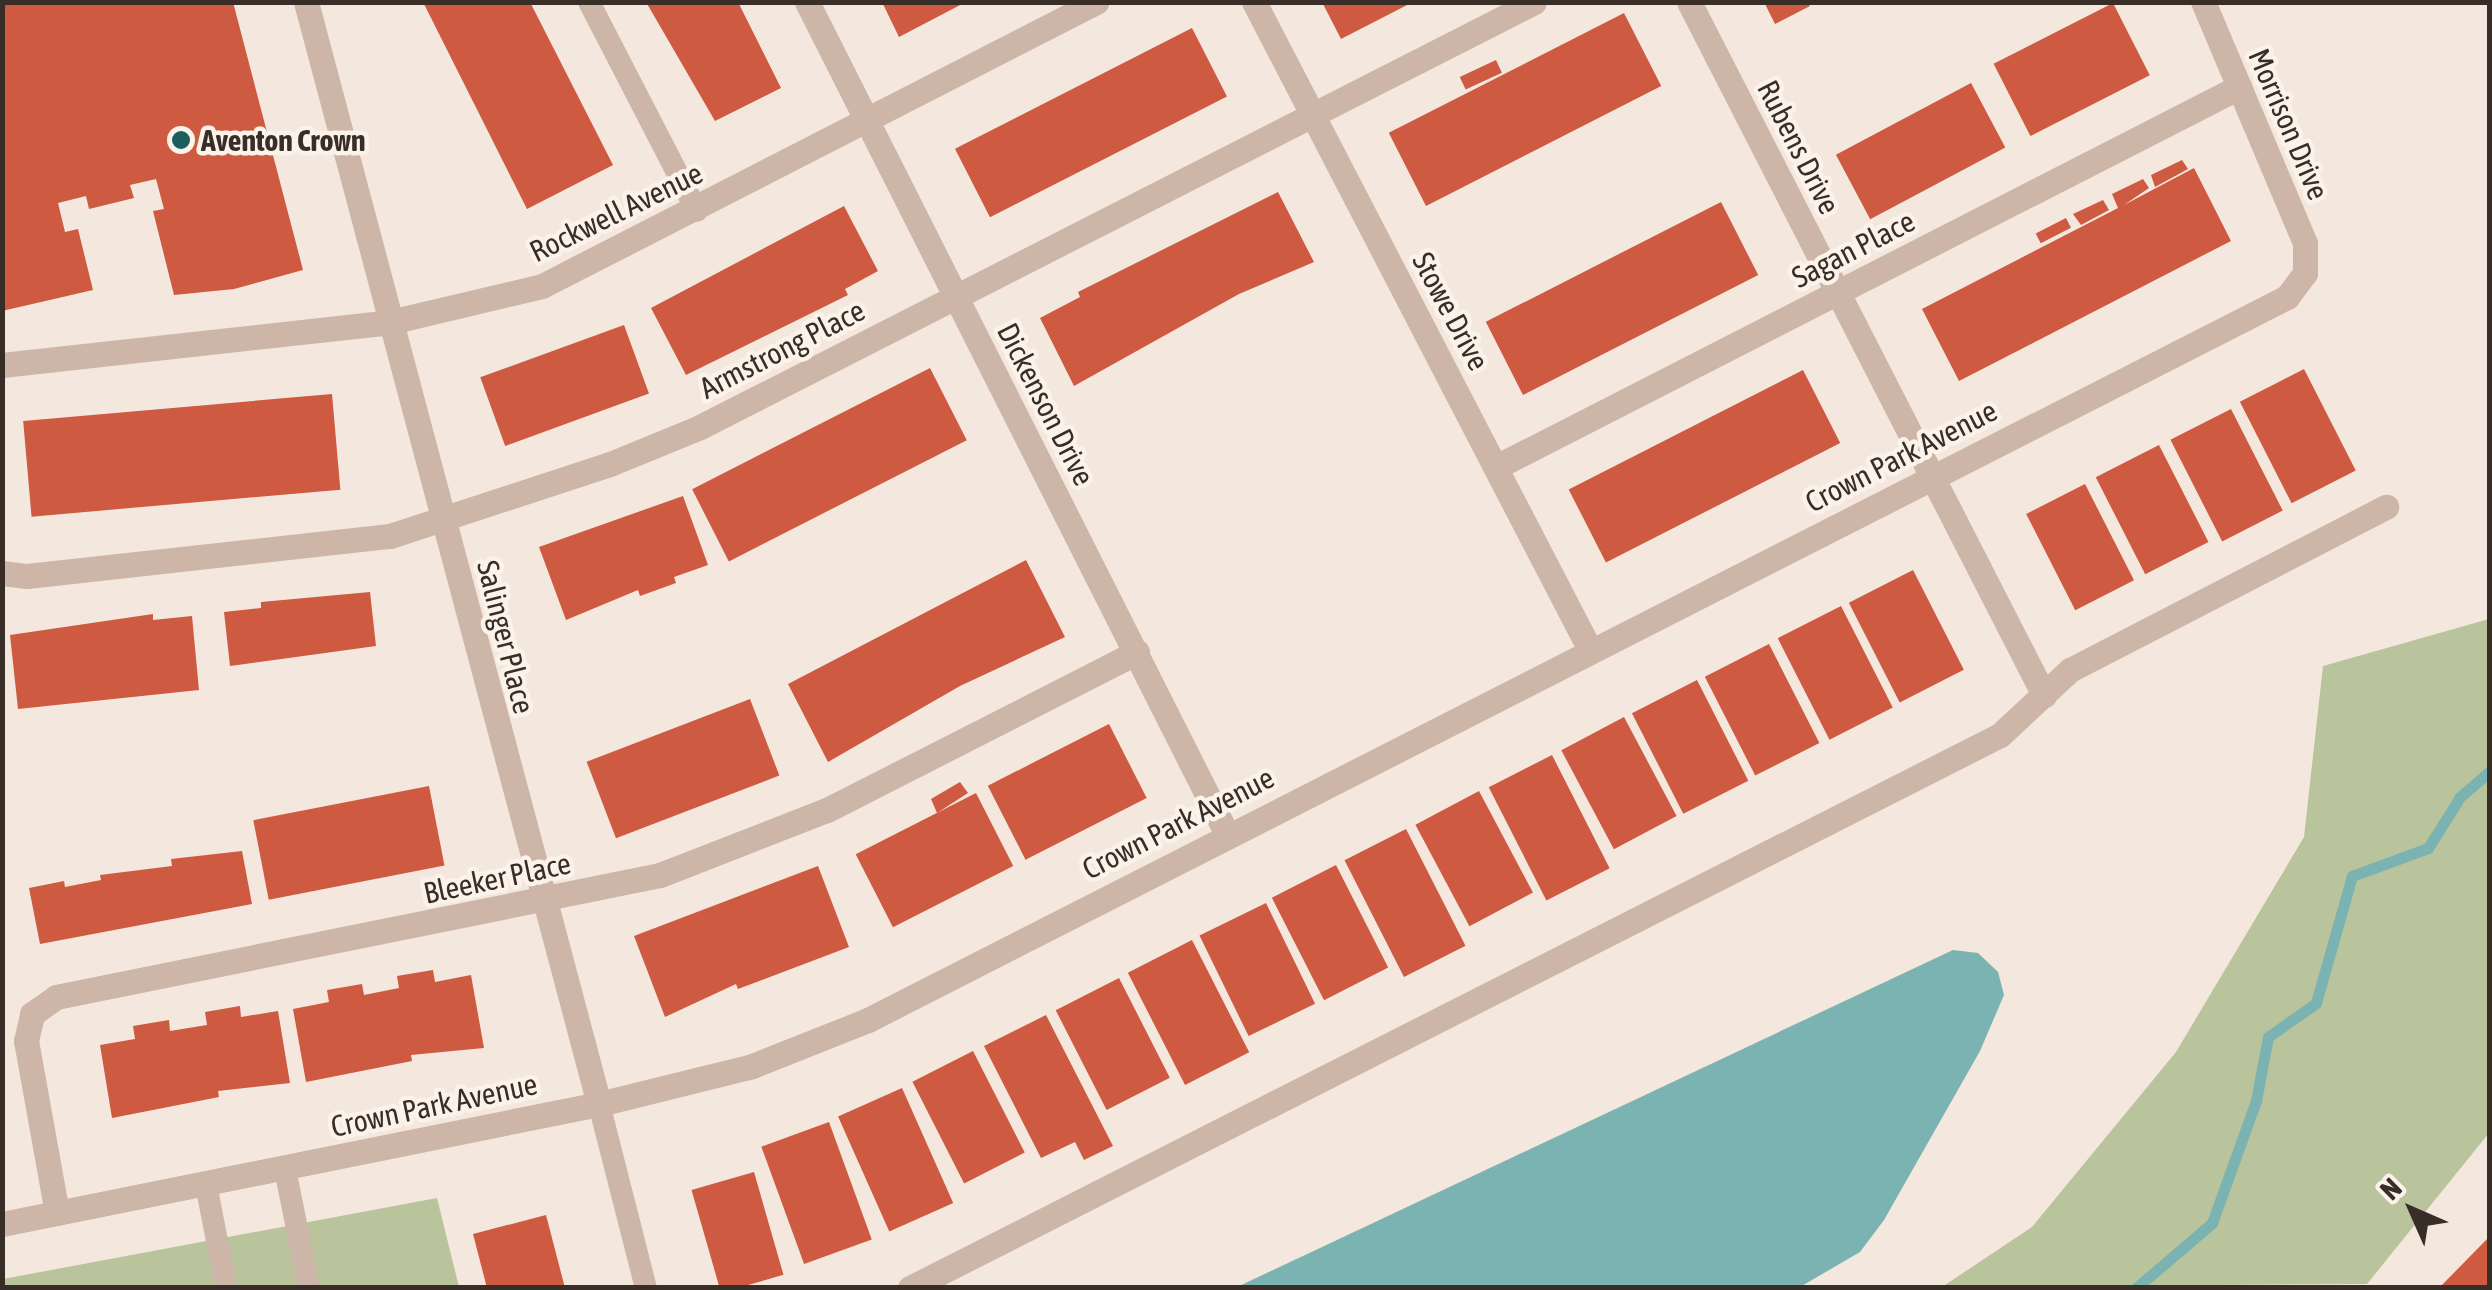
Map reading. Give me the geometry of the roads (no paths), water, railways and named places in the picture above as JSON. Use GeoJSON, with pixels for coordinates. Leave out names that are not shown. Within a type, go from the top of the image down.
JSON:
{"type":"FeatureCollection","features":[{"type":"Feature","properties":{"kind":"street","name":"Salinger Place"},"geometry":{"type":"LineString","coordinates":[[306,2],[599,1104]]}},
{"type":"Feature","properties":{"kind":"street","name":"Dickenson Drive"},"geometry":{"type":"LineString","coordinates":[[808,2],[1227,834]]}},
{"type":"Feature","properties":{"kind":"street","name":"Rockwell Avenue"},"geometry":{"type":"LineString","coordinates":[[2,365],[390,322],[542,286],[696,211],[1096,2]]}},
{"type":"Feature","properties":{"kind":"street","name":"Stowe Drive"},"geometry":{"type":"LineString","coordinates":[[1254,2],[1590,650]]}},
{"type":"Feature","properties":{"kind":"street","name":"Armstrong Place"},"geometry":{"type":"LineString","coordinates":[[2,573],[27,576],[226,556],[390,536],[443,523],[700,427],[1534,2]]}},
{"type":"Feature","properties":{"kind":"street","name":"Rubens Drive"},"geometry":{"type":"LineString","coordinates":[[1689,2],[2044,695]]}},
{"type":"Feature","properties":{"kind":"street","name":"Morrison Drive"},"geometry":{"type":"LineString","coordinates":[[2203,2],[2305,243],[2305,273]]}},
{"type":"Feature","properties":{"kind":"street","name":"Sagan Place"},"geometry":{"type":"LineString","coordinates":[[1496,468],[2239,87]]}},
{"type":"Feature","properties":{"kind":"street","name":"Crown Park Avenue"},"geometry":{"type":"LineString","coordinates":[[2,1224],[599,1104],[752,1066],[868,1020],[2287,297],[2305,273]]}},
{"type":"Feature","properties":{"kind":"street"},"geometry":{"type":"LineString","coordinates":[[910,1288],[2000,736],[2085,662],[2386,507]]}},
{"type":"Feature","properties":{"kind":"street","name":"Bleeker Place"},"geometry":{"type":"LineString","coordinates":[[58,1213],[26,1041],[40,1006],[56,997],[543,903],[660,875],[827,810],[1137,652]]}},
{"type":"Feature","properties":{"kind":"lane"},"geometry":{"type":"LineString","coordinates":[[589,2],[696,211]]}},
{"type":"Feature","properties":{"kind":"lane","name":"Salinger Place"},"geometry":{"type":"LineString","coordinates":[[599,1104],[646,1288]]}},
{"type":"Feature","properties":{"kind":"lane"},"geometry":{"type":"LineString","coordinates":[[286,1169],[309,1288]]}},
{"type":"Feature","properties":{"kind":"lane"},"geometry":{"type":"LineString","coordinates":[[206,1184],[226,1288]]}},
{"type":"Feature","properties":{"kind":"water"},"geometry":{"type":"Polygon","coordinates":[[[1953,950],[1978,953],[1998,972],[2004,995],[1980,1051],[1884,1220],[1860,1252],[1800,1287],[1237,1287],[1953,950]]]}},
{"type":"Feature","properties":{"kind":"waterway"},"geometry":{"type":"LineString","coordinates":[[2136,1288],[2212,1223],[2256,1101],[2268,1037],[2316,1003],[2352,876],[2428,848],[2460,797],[2490,771]]}},
{"type":"Feature","properties":{"kind":"place","name":"Aventon Crown"},"geometry":{"type":"Point","coordinates":[181,140]}}]}
